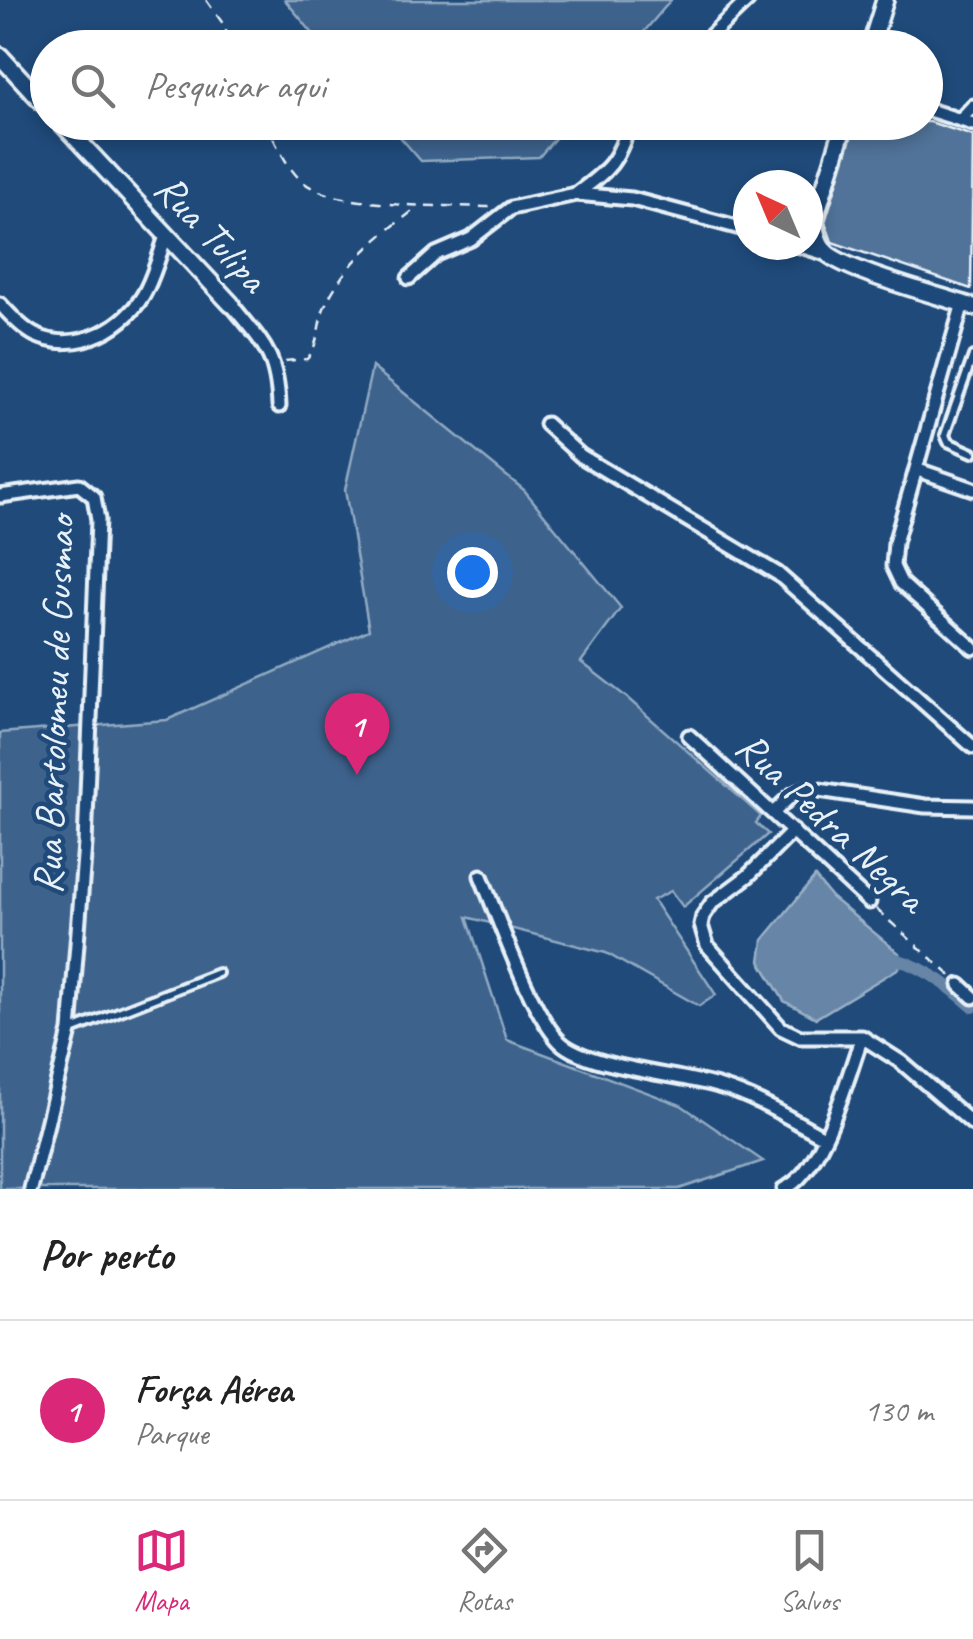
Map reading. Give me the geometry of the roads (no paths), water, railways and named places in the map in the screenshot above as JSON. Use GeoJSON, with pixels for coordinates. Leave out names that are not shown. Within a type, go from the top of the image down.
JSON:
{"type":"FeatureCollection","features":[{"type":"Feature","properties":{"kind":"main road"},"geometry":{"type":"LineString","coordinates":[[876,30],[885,0]]}},
{"type":"Feature","properties":{"kind":"main road"},"geometry":{"type":"LineString","coordinates":[[0,56],[30,88]]}},
{"type":"Feature","properties":{"kind":"main road","name":"Rua Tulipa"},"geometry":{"type":"LineString","coordinates":[[78,140],[231,304]]}},
{"type":"Feature","properties":{"kind":"main road"},"geometry":{"type":"LineString","coordinates":[[839,140],[816,208],[816,232],[826,254],[968,305]]}},
{"type":"Feature","properties":{"kind":"street"},"geometry":{"type":"LineString","coordinates":[[717,30],[748,0]]}},
{"type":"Feature","properties":{"kind":"street"},"geometry":{"type":"LineString","coordinates":[[966,122],[973,106]]}},
{"type":"Feature","properties":{"kind":"street"},"geometry":{"type":"LineString","coordinates":[[576,194],[608,171],[619,158],[624,140]]}},
{"type":"Feature","properties":{"kind":"street"},"geometry":{"type":"LineString","coordinates":[[409,278],[436,254],[471,239],[511,208],[576,194],[632,199],[733,226]]}},
{"type":"Feature","properties":{"kind":"street"},"geometry":{"type":"LineString","coordinates":[[0,304],[35,335],[65,341],[98,337],[122,320],[146,292],[166,236]]}},
{"type":"Feature","properties":{"kind":"street","name":"Rua Tulipa"},"geometry":{"type":"LineString","coordinates":[[231,304],[273,362],[278,374],[279,406]]}},
{"type":"Feature","properties":{"kind":"street"},"geometry":{"type":"LineString","coordinates":[[968,305],[895,543],[893,566],[910,592],[973,648]]}},
{"type":"Feature","properties":{"kind":"street"},"geometry":{"type":"LineString","coordinates":[[546,424],[581,456],[778,574],[966,734],[973,747]]}},
{"type":"Feature","properties":{"kind":"street"},"geometry":{"type":"LineString","coordinates":[[918,470],[973,489]]}},
{"type":"Feature","properties":{"kind":"street","name":"Rua Bartolomeu de Gusmao"},"geometry":{"type":"LineString","coordinates":[[0,496],[79,486],[88,490],[96,504],[98,545],[85,844],[70,1031],[30,1189]]}},
{"type":"Feature","properties":{"kind":"street","name":"Rua Pedra Negra"},"geometry":{"type":"LineString","coordinates":[[689,736],[869,902]]}},
{"type":"Feature","properties":{"kind":"street"},"geometry":{"type":"LineString","coordinates":[[773,813],[806,788],[926,806],[973,806]]}},
{"type":"Feature","properties":{"kind":"street"},"geometry":{"type":"LineString","coordinates":[[793,831],[703,916],[702,932],[714,954],[781,1028],[800,1037],[862,1037],[901,1062],[973,1124]]}},
{"type":"Feature","properties":{"kind":"street"},"geometry":{"type":"LineString","coordinates":[[481,876],[520,969],[550,1030],[561,1043],[592,1059],[718,1086],[767,1105],[824,1137]]}},
{"type":"Feature","properties":{"kind":"street"},"geometry":{"type":"LineString","coordinates":[[960,985],[973,996]]}},
{"type":"Feature","properties":{"kind":"street"},"geometry":{"type":"LineString","coordinates":[[784,1189],[794,1184],[816,1156],[862,1037]]}},
{"type":"Feature","properties":{"kind":"lane"},"geometry":{"type":"LineString","coordinates":[[973,356],[946,434],[948,442],[973,453]]}},
{"type":"Feature","properties":{"kind":"lane"},"geometry":{"type":"LineString","coordinates":[[70,1031],[218,973]]}},
{"type":"Feature","properties":{"kind":"waterway"},"geometry":{"type":"LineString","coordinates":[[882,956],[931,975],[973,1007]]}},
{"type":"Feature","properties":{"kind":"place","name":"Força Aérea"},"geometry":{"type":"Point","coordinates":[357,775]}}]}
